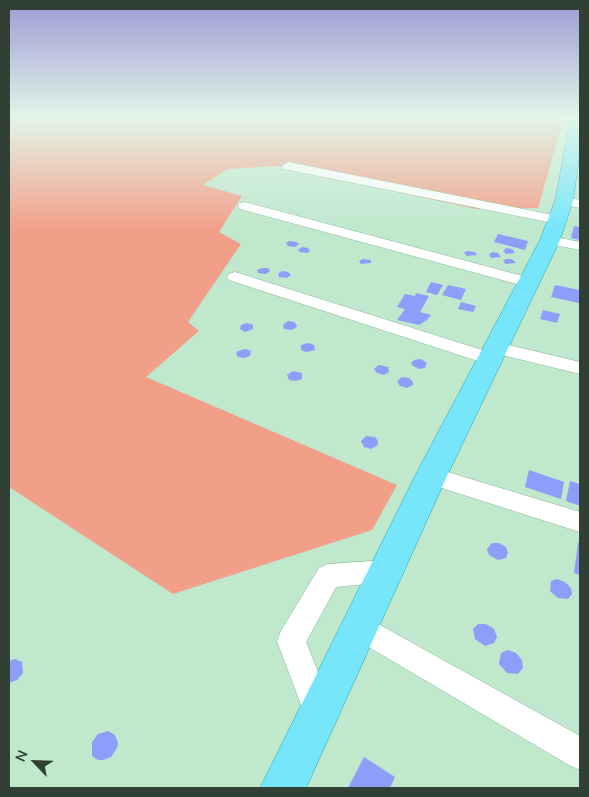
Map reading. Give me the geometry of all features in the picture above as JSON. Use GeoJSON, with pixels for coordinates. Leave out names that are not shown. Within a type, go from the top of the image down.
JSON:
{"type":"FeatureCollection","features":[{"type":"Feature","properties":{"kind":"main road"},"geometry":{"type":"LineString","coordinates":[[283,788],[431,476],[563,216],[574,155]]}},
{"type":"Feature","properties":{"kind":"street"},"geometry":{"type":"LineString","coordinates":[[288,166],[563,216],[580,246]]}},
{"type":"Feature","properties":{"kind":"street"},"geometry":{"type":"LineString","coordinates":[[245,206],[528,282]]}},
{"type":"Feature","properties":{"kind":"street"},"geometry":{"type":"LineString","coordinates":[[235,277],[493,354],[580,368]]}},
{"type":"Feature","properties":{"kind":"street"},"geometry":{"type":"LineString","coordinates":[[431,476],[580,522]]}},
{"type":"Feature","properties":{"kind":"street"},"geometry":{"type":"LineString","coordinates":[[319,712],[291,641],[328,576],[386,571]]}},
{"type":"Feature","properties":{"kind":"street"},"geometry":{"type":"LineString","coordinates":[[360,627],[580,754]]}},
{"type":"Feature","properties":{"kind":"shaded area"},"geometry":{"type":"Polygon","coordinates":[[[9,155],[553,155],[538,208],[476,209],[277,166],[228,169],[203,185],[242,196],[219,232],[241,244],[188,322],[199,331],[146,377],[397,485],[372,530],[173,594],[9,487],[9,155]]]}},
{"type":"Feature","properties":{"kind":"building"},"geometry":{"type":"Polygon","coordinates":[[[574,226],[580,227],[580,240],[571,238],[574,226]]]}},
{"type":"Feature","properties":{"kind":"building"},"geometry":{"type":"Polygon","coordinates":[[[498,234],[528,241],[525,250],[494,242],[498,234]]]}},
{"type":"Feature","properties":{"kind":"building"},"geometry":{"type":"Polygon","coordinates":[[[290,241],[299,244],[295,247],[288,246],[286,243],[290,241]]]}},
{"type":"Feature","properties":{"kind":"building"},"geometry":{"type":"Polygon","coordinates":[[[302,247],[308,248],[310,251],[307,253],[300,252],[298,250],[302,247]]]}},
{"type":"Feature","properties":{"kind":"building"},"geometry":{"type":"Polygon","coordinates":[[[506,248],[512,249],[515,253],[506,254],[503,251],[506,248]]]}},
{"type":"Feature","properties":{"kind":"building"},"geometry":{"type":"Polygon","coordinates":[[[467,251],[475,252],[477,255],[467,256],[464,253],[467,251]]]}},
{"type":"Feature","properties":{"kind":"building"},"geometry":{"type":"Polygon","coordinates":[[[492,252],[498,253],[501,257],[491,258],[489,255],[492,252]]]}},
{"type":"Feature","properties":{"kind":"building"},"geometry":{"type":"Polygon","coordinates":[[[363,259],[371,260],[371,263],[361,264],[359,261],[363,259]]]}},
{"type":"Feature","properties":{"kind":"building"},"geometry":{"type":"Polygon","coordinates":[[[512,259],[516,263],[506,264],[503,261],[512,259]]]}},
{"type":"Feature","properties":{"kind":"building"},"geometry":{"type":"Polygon","coordinates":[[[268,268],[270,271],[266,274],[258,273],[257,270],[268,268]]]}},
{"type":"Feature","properties":{"kind":"building"},"geometry":{"type":"Polygon","coordinates":[[[282,271],[288,272],[291,275],[287,278],[279,277],[278,274],[282,271]]]}},
{"type":"Feature","properties":{"kind":"building"},"geometry":{"type":"Polygon","coordinates":[[[431,282],[443,285],[437,295],[426,292],[431,282]]]}},
{"type":"Feature","properties":{"kind":"building"},"geometry":{"type":"Polygon","coordinates":[[[448,285],[466,289],[461,300],[442,295],[448,285]]]}},
{"type":"Feature","properties":{"kind":"building"},"geometry":{"type":"Polygon","coordinates":[[[555,285],[580,290],[579,303],[551,297],[555,285]]]}},
{"type":"Feature","properties":{"kind":"building"},"geometry":{"type":"Polygon","coordinates":[[[416,293],[429,296],[420,312],[431,315],[419,325],[397,320],[405,309],[397,307],[405,294],[415,296],[416,293]]]}},
{"type":"Feature","properties":{"kind":"building"},"geometry":{"type":"Polygon","coordinates":[[[461,302],[476,306],[473,312],[458,309],[461,302]]]}},
{"type":"Feature","properties":{"kind":"building"},"geometry":{"type":"Polygon","coordinates":[[[543,310],[560,314],[557,323],[540,319],[543,310]]]}},
{"type":"Feature","properties":{"kind":"building"},"geometry":{"type":"Polygon","coordinates":[[[288,321],[294,322],[297,325],[296,328],[284,329],[283,325],[288,321]]]}},
{"type":"Feature","properties":{"kind":"building"},"geometry":{"type":"Polygon","coordinates":[[[247,323],[253,325],[253,329],[245,332],[240,329],[241,325],[247,323]]]}},
{"type":"Feature","properties":{"kind":"building"},"geometry":{"type":"Polygon","coordinates":[[[308,343],[314,345],[315,350],[306,352],[301,350],[301,345],[308,343]]]}},
{"type":"Feature","properties":{"kind":"building"},"geometry":{"type":"Polygon","coordinates":[[[245,349],[251,351],[250,356],[238,357],[236,354],[238,351],[245,349]]]}},
{"type":"Feature","properties":{"kind":"building"},"geometry":{"type":"Polygon","coordinates":[[[421,359],[427,363],[425,368],[419,369],[411,363],[414,360],[421,359]]]}},
{"type":"Feature","properties":{"kind":"building"},"geometry":{"type":"Polygon","coordinates":[[[379,365],[388,367],[389,372],[384,375],[377,373],[374,369],[379,365]]]}},
{"type":"Feature","properties":{"kind":"building"},"geometry":{"type":"Polygon","coordinates":[[[293,371],[302,373],[302,379],[296,381],[289,380],[287,375],[293,371]]]}},
{"type":"Feature","properties":{"kind":"building"},"geometry":{"type":"Polygon","coordinates":[[[402,377],[409,378],[413,385],[407,388],[400,386],[397,381],[402,377]]]}},
{"type":"Feature","properties":{"kind":"building"},"geometry":{"type":"Polygon","coordinates":[[[366,436],[375,437],[378,445],[371,449],[364,447],[361,441],[366,436]]]}},
{"type":"Feature","properties":{"kind":"building"},"geometry":{"type":"Polygon","coordinates":[[[529,470],[564,482],[561,499],[525,487],[529,470]]]}},
{"type":"Feature","properties":{"kind":"building"},"geometry":{"type":"Polygon","coordinates":[[[570,481],[580,484],[580,506],[566,501],[570,481]]]}},
{"type":"Feature","properties":{"kind":"building"},"geometry":{"type":"Polygon","coordinates":[[[492,543],[499,543],[506,547],[508,553],[506,558],[498,560],[489,555],[487,549],[492,543]]]}},
{"type":"Feature","properties":{"kind":"building"},"geometry":{"type":"Polygon","coordinates":[[[578,543],[580,543],[580,575],[574,573],[578,543]]]}},
{"type":"Feature","properties":{"kind":"building"},"geometry":{"type":"Polygon","coordinates":[[[557,579],[565,582],[571,588],[572,594],[568,599],[558,598],[550,591],[551,581],[557,579]]]}},
{"type":"Feature","properties":{"kind":"building"},"geometry":{"type":"Polygon","coordinates":[[[478,624],[486,624],[494,629],[497,637],[494,643],[485,646],[475,639],[473,629],[478,624]]]}},
{"type":"Feature","properties":{"kind":"building"},"geometry":{"type":"Polygon","coordinates":[[[508,650],[516,653],[522,660],[523,668],[518,674],[507,673],[499,664],[501,653],[508,650]]]}},
{"type":"Feature","properties":{"kind":"building"},"geometry":{"type":"Polygon","coordinates":[[[15,659],[22,662],[23,673],[17,680],[9,683],[9,661],[15,659]]]}},
{"type":"Feature","properties":{"kind":"building"},"geometry":{"type":"Polygon","coordinates":[[[108,731],[115,735],[118,743],[117,748],[111,757],[98,760],[92,756],[92,742],[98,734],[108,731]]]}},
{"type":"Feature","properties":{"kind":"building"},"geometry":{"type":"Polygon","coordinates":[[[364,757],[395,777],[390,788],[348,788],[364,757]]]}}]}
